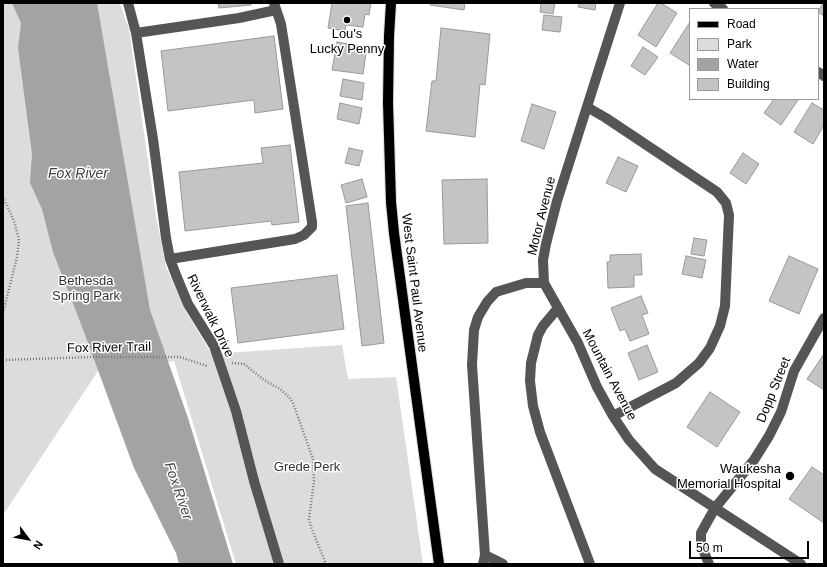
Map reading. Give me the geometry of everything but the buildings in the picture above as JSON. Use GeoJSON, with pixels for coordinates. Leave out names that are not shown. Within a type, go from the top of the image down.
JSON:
{"type":"FeatureCollection","features":[{"type":"Feature","properties":{"kind":"main road","name":"West Saint Paul Avenue"},"geometry":{"type":"LineString","coordinates":[[391,3],[388,103],[391,202],[439,564]]}},
{"type":"Feature","properties":{"kind":"street","name":"Riverwalk Drive"},"geometry":{"type":"LineString","coordinates":[[128,3],[136,33],[170,259],[188,304],[214,346],[236,411],[254,481],[279,564]]}},
{"type":"Feature","properties":{"kind":"street","name":"Motor Avenue"},"geometry":{"type":"LineString","coordinates":[[544,283],[543,260],[557,201],[620,3]]}},
{"type":"Feature","properties":{"kind":"street"},"geometry":{"type":"LineString","coordinates":[[136,33],[239,18],[275,6],[281,24],[312,222],[312,227],[304,235],[295,240],[170,259]]}},
{"type":"Feature","properties":{"kind":"street"},"geometry":{"type":"LineString","coordinates":[[587,107],[717,192],[726,203],[729,215],[725,306],[720,326],[710,348],[698,363],[676,383],[613,416]]}},
{"type":"Feature","properties":{"kind":"street"},"geometry":{"type":"LineString","coordinates":[[503,564],[484,560],[472,365],[474,330],[478,318],[487,302],[496,292],[526,283],[544,283]]}},
{"type":"Feature","properties":{"kind":"street","name":"Mountain Avenue"},"geometry":{"type":"LineString","coordinates":[[544,283],[578,343],[597,387],[613,416],[629,440],[654,469],[800,564]]}},
{"type":"Feature","properties":{"kind":"street"},"geometry":{"type":"LineString","coordinates":[[558,308],[543,326],[538,335],[531,363],[530,381],[533,406],[540,432],[590,564]]}},
{"type":"Feature","properties":{"kind":"street","name":"Dopp Street"},"geometry":{"type":"LineString","coordinates":[[709,564],[701,545],[701,533],[714,508],[754,460],[769,436],[781,412],[794,371],[824,318]]}},
{"type":"Feature","properties":{"kind":"path"},"geometry":{"type":"LineString","coordinates":[[3,197],[14,221],[19,240],[17,257],[3,313]]}},
{"type":"Feature","properties":{"kind":"path","name":"Fox River Trail"},"geometry":{"type":"LineString","coordinates":[[3,360],[93,357],[180,357],[206,366],[214,366]]}},
{"type":"Feature","properties":{"kind":"path"},"geometry":{"type":"LineString","coordinates":[[230,363],[237,362],[244,364],[264,380],[280,389],[293,403],[313,459],[314,481],[309,519],[326,564]]}},
{"type":"Feature","properties":{"kind":"green space"},"geometry":{"type":"Polygon","coordinates":[[[3,3],[120,3],[129,29],[156,216],[166,267],[186,312],[213,356],[226,353],[342,345],[348,379],[396,377],[423,564],[236,564],[174,361],[98,371],[3,515],[3,3]]]}},
{"type":"Feature","properties":{"kind":"water","name":"Fox River"},"geometry":{"type":"Polygon","coordinates":[[[12,3],[97,3],[150,310],[188,418],[233,564],[179,564],[176,553],[134,468],[53,252],[42,209],[30,183],[32,154],[18,48],[21,23],[12,3]]]}},
{"type":"Feature","properties":{"kind":"place","name":"Lou's Lucky Penny"},"geometry":{"type":"Point","coordinates":[347,20]}},
{"type":"Feature","properties":{"kind":"place","name":"Waukesha Memorial Hospital"},"geometry":{"type":"Point","coordinates":[790,476]}},
{"type":"Feature","properties":{"kind":"park label","name":"Bethesda Spring Park"},"geometry":{"type":"Point","coordinates":[86,288]}},
{"type":"Feature","properties":{"kind":"park label","name":"Grede Perk"},"geometry":{"type":"Point","coordinates":[307,467]}}]}
